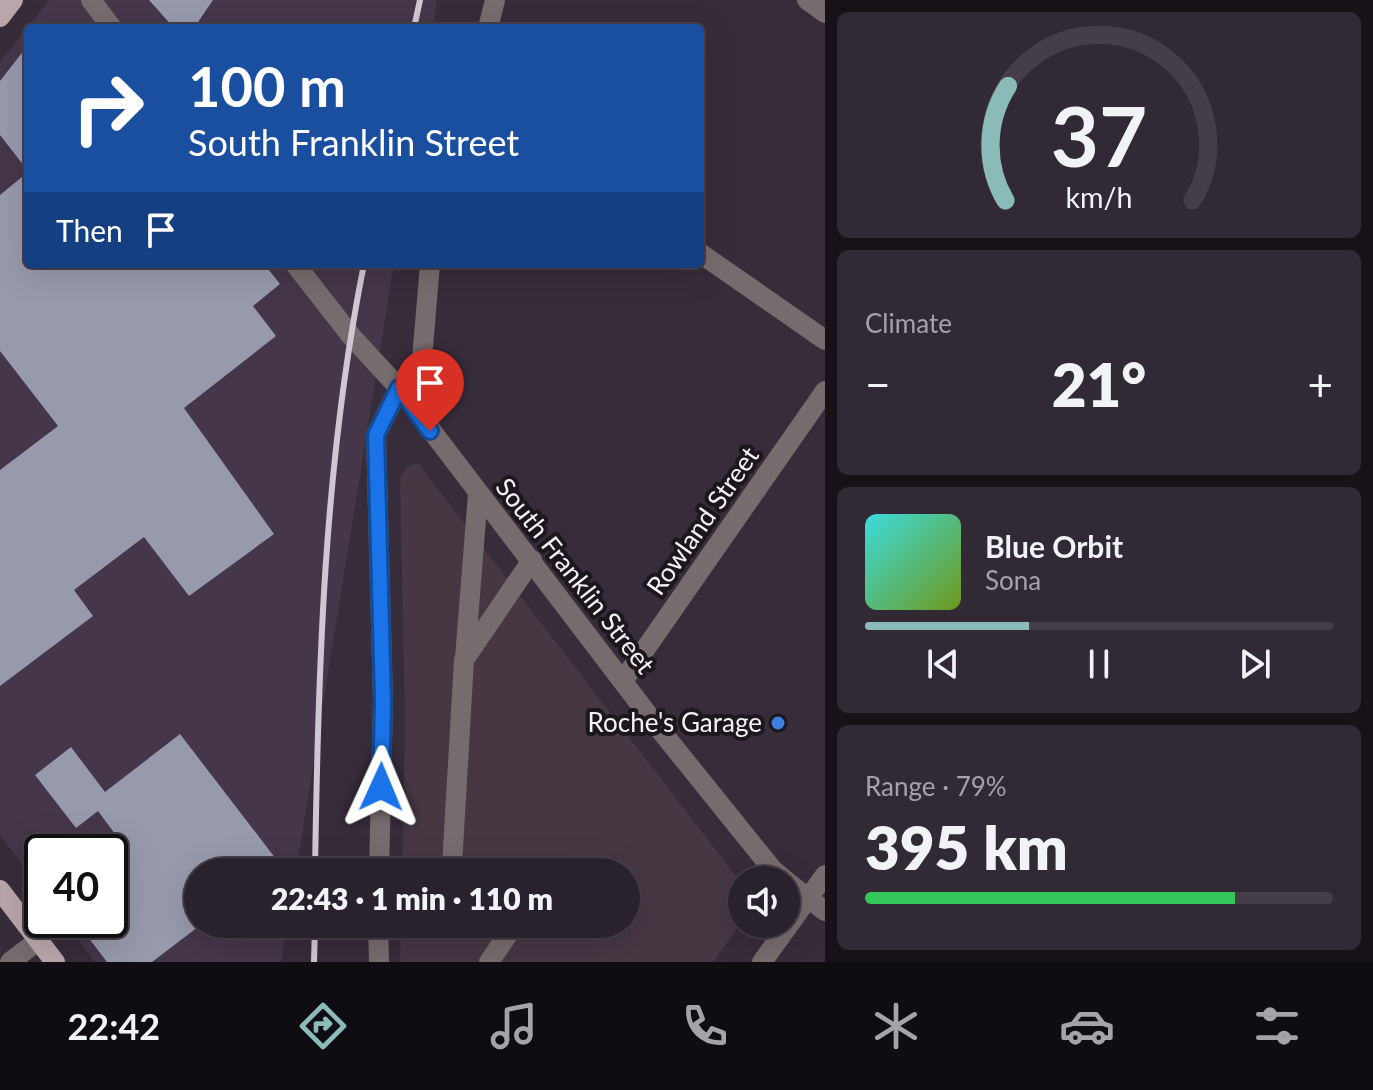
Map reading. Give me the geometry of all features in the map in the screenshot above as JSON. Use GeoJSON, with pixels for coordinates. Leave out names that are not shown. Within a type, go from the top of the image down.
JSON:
{"type":"FeatureCollection","features":[{"type":"Feature","properties":{"kind":"main road"},"geometry":{"type":"LineString","coordinates":[[0,17],[13,0]]}},
{"type":"Feature","properties":{"kind":"main road"},"geometry":{"type":"LineString","coordinates":[[0,890],[55,962]]}},
{"type":"Feature","properties":{"kind":"street"},"geometry":{"type":"LineString","coordinates":[[91,0],[109,24]]}},
{"type":"Feature","properties":{"kind":"street"},"geometry":{"type":"LineString","coordinates":[[489,24],[495,0]]}},
{"type":"Feature","properties":{"kind":"street"},"geometry":{"type":"LineString","coordinates":[[807,0],[825,13]]}},
{"type":"Feature","properties":{"kind":"street"},"geometry":{"type":"LineString","coordinates":[[704,256],[825,340]]}},
{"type":"Feature","properties":{"kind":"street","name":"South Franklin Street"},"geometry":{"type":"LineString","coordinates":[[298,268],[352,337],[399,388],[623,681],[770,866]]}},
{"type":"Feature","properties":{"kind":"street"},"geometry":{"type":"LineString","coordinates":[[379,858],[383,702],[376,435],[399,388],[422,359],[430,268]]}},
{"type":"Feature","properties":{"kind":"street","name":"Rowland Street"},"geometry":{"type":"LineString","coordinates":[[623,681],[825,391]]}},
{"type":"Feature","properties":{"kind":"street"},"geometry":{"type":"LineString","coordinates":[[452,858],[478,494]]}},
{"type":"Feature","properties":{"kind":"street"},"geometry":{"type":"LineString","coordinates":[[464,660],[532,560]]}},
{"type":"Feature","properties":{"kind":"street"},"geometry":{"type":"LineString","coordinates":[[762,962],[817,905],[825,875]]}},
{"type":"Feature","properties":{"kind":"street","name":"South Franklin Street"},"geometry":{"type":"LineString","coordinates":[[800,891],[817,905]]}},
{"type":"Feature","properties":{"kind":"street"},"geometry":{"type":"LineString","coordinates":[[366,962],[374,938]]}},
{"type":"Feature","properties":{"kind":"street"},"geometry":{"type":"LineString","coordinates":[[378,938],[379,962]]}},
{"type":"Feature","properties":{"kind":"street"},"geometry":{"type":"LineString","coordinates":[[489,962],[505,938]]}},
{"type":"Feature","properties":{"kind":"street"},"geometry":{"type":"LineString","coordinates":[[10,962],[39,940]]}},
{"type":"Feature","properties":{"kind":"shaded area"},"geometry":{"type":"Polygon","coordinates":[[[49,0],[437,0],[434,24],[30,24],[49,0]]]}},
{"type":"Feature","properties":{"kind":"shaded area"},"geometry":{"type":"Polygon","coordinates":[[[24,32],[24,268],[393,268],[298,858],[184,858],[184,938],[285,938],[281,962],[95,962],[77,938],[128,938],[128,834],[24,834],[24,867],[0,835],[0,62],[24,32]]]}},
{"type":"Feature","properties":{"kind":"shaded area"},"geometry":{"type":"Polygon","coordinates":[[[418,463],[728,866],[730,938],[713,962],[400,962],[401,938],[640,938],[640,858],[402,858],[405,725],[400,479],[406,467],[418,463]]]}},
{"type":"Feature","properties":{"kind":"building"},"geometry":{"type":"Polygon","coordinates":[[[149,0],[213,0],[197,24],[170,24],[149,0]]]}},
{"type":"Feature","properties":{"kind":"building"},"geometry":{"type":"Polygon","coordinates":[[[24,50],[24,166],[0,135],[0,81],[24,50]]]}},
{"type":"Feature","properties":{"kind":"building"},"geometry":{"type":"Polygon","coordinates":[[[24,175],[24,268],[267,268],[280,284],[253,306],[276,336],[184,408],[274,534],[189,596],[144,537],[74,590],[93,616],[0,686],[0,470],[58,426],[0,351],[0,195],[24,175]]]}},
{"type":"Feature","properties":{"kind":"building"},"geometry":{"type":"Polygon","coordinates":[[[180,734],[275,858],[184,858],[184,938],[152,962],[107,962],[89,938],[128,938],[128,834],[115,834],[98,811],[76,828],[35,775],[71,747],[105,792],[180,734]]]}},
{"type":"Feature","properties":{"kind":"railway"},"geometry":{"type":"LineString","coordinates":[[415,24],[420,0]]}},
{"type":"Feature","properties":{"kind":"railway"},"geometry":{"type":"LineString","coordinates":[[315,858],[321,643],[332,490],[340,414],[363,268]]}},
{"type":"Feature","properties":{"kind":"railway"},"geometry":{"type":"LineString","coordinates":[[314,962],[315,938]]}},
{"type":"Feature","properties":{"kind":"place","name":"Roche's Garage"},"geometry":{"type":"Point","coordinates":[778,723]}},
{"type":"Feature","properties":{"kind":"route"},"geometry":{"type":"LineString","coordinates":[[381,787],[383,702],[376,435],[399,388],[430,431]]}}]}
